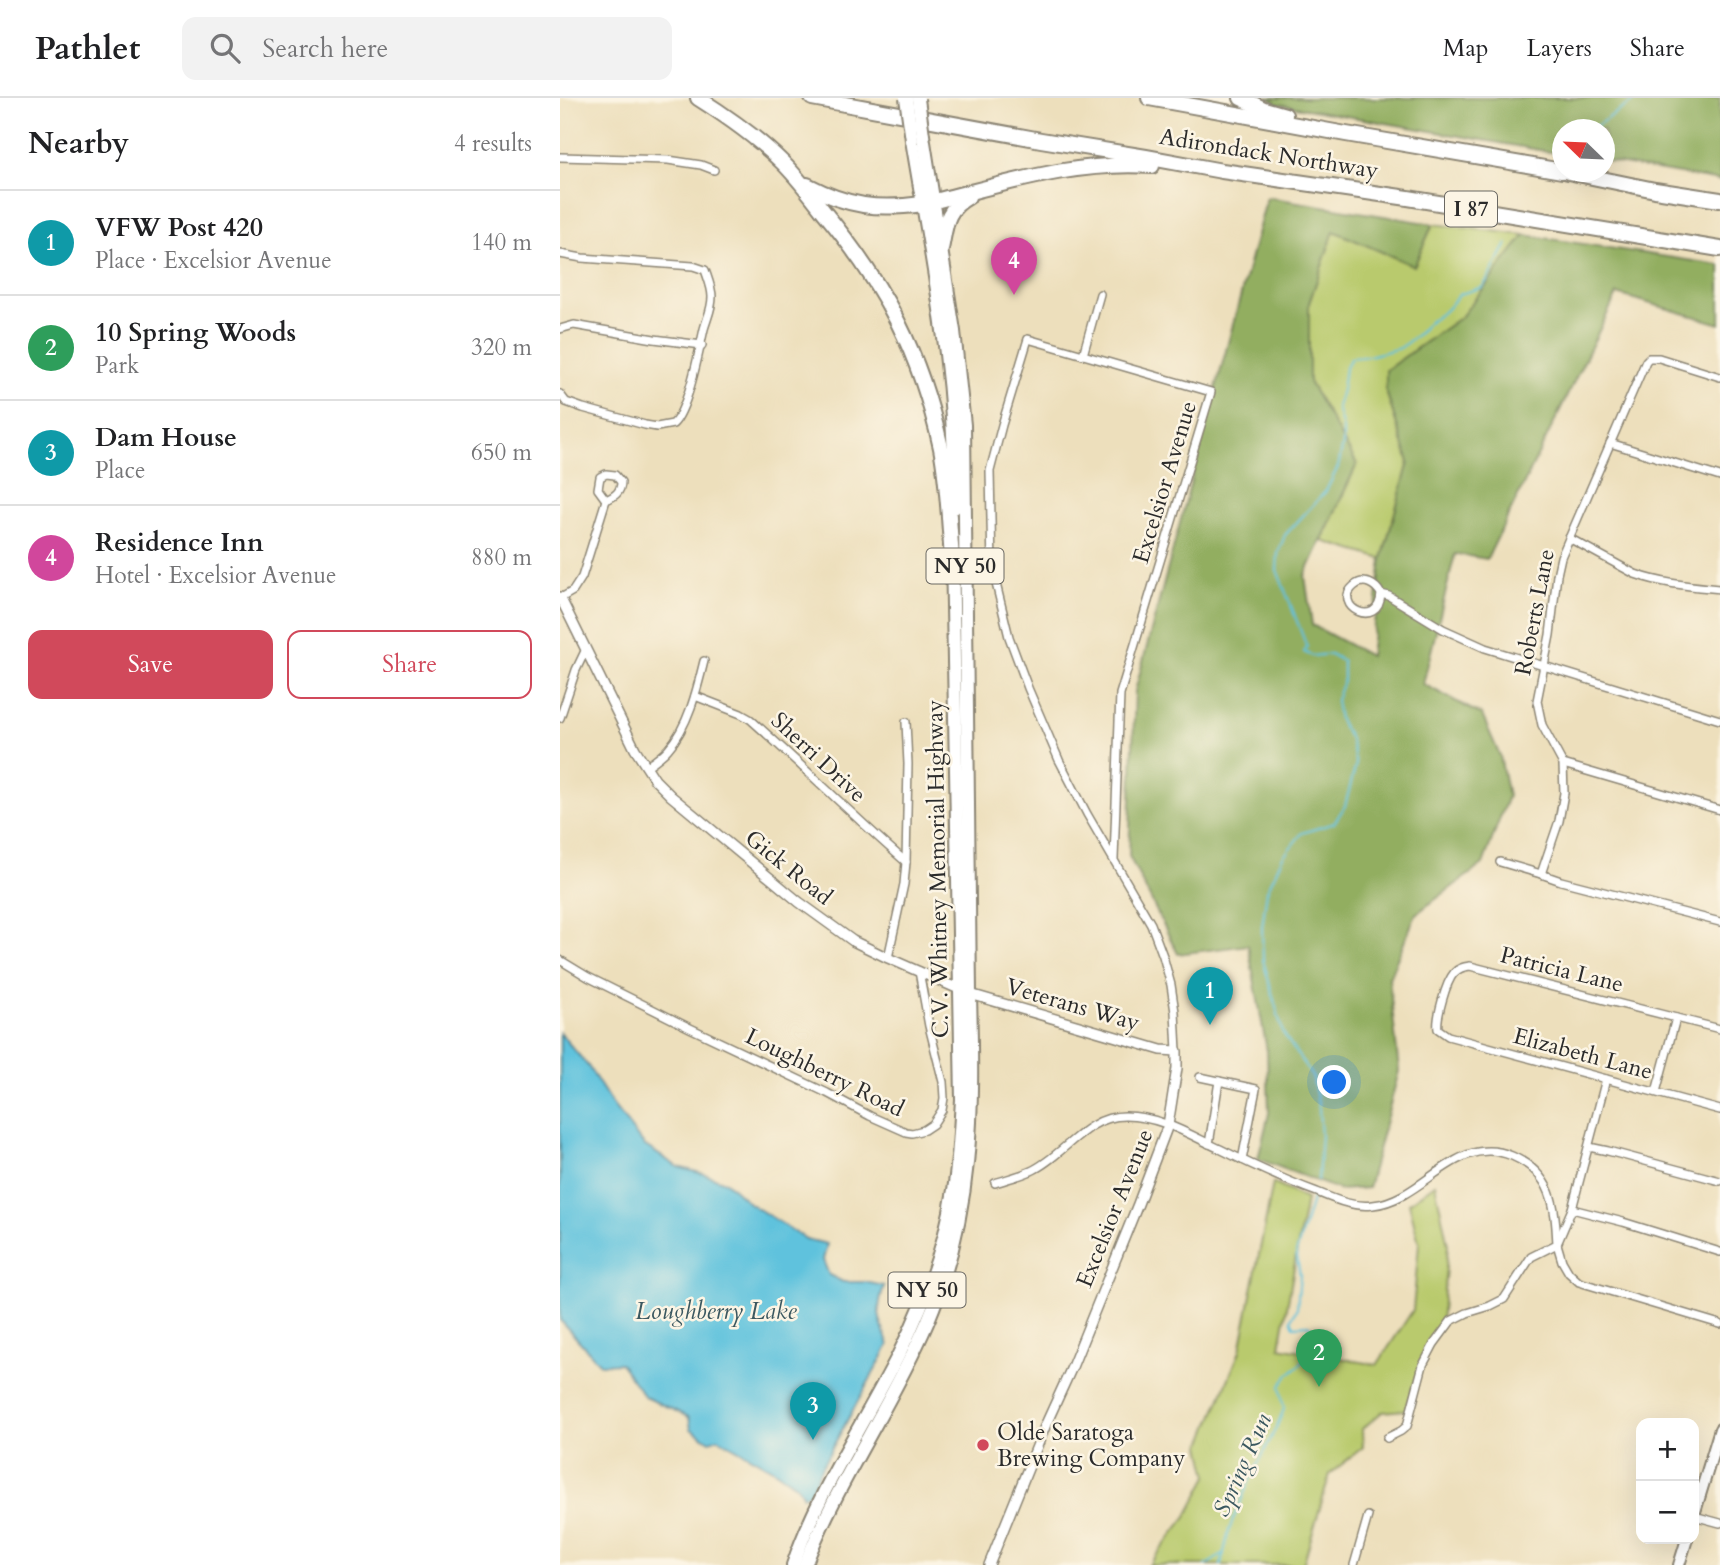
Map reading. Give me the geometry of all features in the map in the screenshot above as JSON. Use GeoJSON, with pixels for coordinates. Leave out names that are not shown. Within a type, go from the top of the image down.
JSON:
{"type":"FeatureCollection","features":[{"type":"Feature","properties":{"kind":"highway"},"geometry":{"type":"LineString","coordinates":[[698,98],[761,143],[799,182],[866,265],[901,325],[929,400],[941,450],[952,559]]}},
{"type":"Feature","properties":{"kind":"highway","name":"Adirondack Northway"},"geometry":{"type":"LineString","coordinates":[[812,98],[1222,171],[1408,198],[1720,249]]}},
{"type":"Feature","properties":{"kind":"highway","name":"NY 50"},"geometry":{"type":"LineString","coordinates":[[906,98],[918,141]]}},
{"type":"Feature","properties":{"kind":"highway","name":"NY 50"},"geometry":{"type":"LineString","coordinates":[[918,98],[918,141]]}},
{"type":"Feature","properties":{"kind":"highway","name":"Adirondack Northway"},"geometry":{"type":"LineString","coordinates":[[1149,98],[1552,169]]}},
{"type":"Feature","properties":{"kind":"highway"},"geometry":{"type":"LineString","coordinates":[[1241,98],[1264,109],[1346,134]]}},
{"type":"Feature","properties":{"kind":"highway","name":"C.V. Whitney Memorial Highway"},"geometry":{"type":"LineString","coordinates":[[806,1565],[819,1531],[923,1331],[933,1306],[952,1250],[964,1195],[970,1140],[972,1070],[965,991],[952,559],[954,440],[928,203],[918,141]]}},
{"type":"Feature","properties":{"kind":"highway"},"geometry":{"type":"LineString","coordinates":[[799,182],[851,204],[905,206],[1066,170],[1115,164],[1222,171]]}},
{"type":"Feature","properties":{"kind":"highway","name":"Adirondack Northway"},"geometry":{"type":"LineString","coordinates":[[1615,182],[1720,200]]}},
{"type":"Feature","properties":{"kind":"highway"},"geometry":{"type":"LineString","coordinates":[[941,248],[948,215],[959,202],[982,189]]}},
{"type":"Feature","properties":{"kind":"highway","name":"C.V. Whitney Memorial Highway"},"geometry":{"type":"LineString","coordinates":[[793,1565],[818,1505],[897,1358],[931,1279],[954,1191],[960,1139],[965,991],[964,425],[954,331],[941,248],[928,203]]}},
{"type":"Feature","properties":{"kind":"main road"},"geometry":{"type":"LineString","coordinates":[[1699,1499],[1719,1432]]}},
{"type":"Feature","properties":{"kind":"main road"},"geometry":{"type":"LineString","coordinates":[[1679,1565],[1685,1544]]}},
{"type":"Feature","properties":{"kind":"street"},"geometry":{"type":"LineString","coordinates":[[560,157],[668,160],[701,165],[714,170]]}},
{"type":"Feature","properties":{"kind":"street"},"geometry":{"type":"LineString","coordinates":[[560,254],[693,266],[705,271],[712,294],[702,345],[680,414],[673,424],[666,427],[645,425],[566,402],[560,394]]}},
{"type":"Feature","properties":{"kind":"street"},"geometry":{"type":"LineString","coordinates":[[1083,355],[1100,295]]}},
{"type":"Feature","properties":{"kind":"street"},"geometry":{"type":"LineString","coordinates":[[560,329],[574,325],[702,345]]}},
{"type":"Feature","properties":{"kind":"street","name":"Excelsior Avenue"},"geometry":{"type":"LineString","coordinates":[[989,1565],[1072,1367],[1168,1125],[1177,1068],[1175,1012],[1163,956],[1151,924],[1087,814],[1059,760],[1007,630],[992,567],[990,471],[1028,339],[1211,392],[1120,694],[1114,859]]}},
{"type":"Feature","properties":{"kind":"street","name":"Roberts Lane"},"geometry":{"type":"LineString","coordinates":[[1541,874],[1559,821],[1564,793],[1563,764],[1542,725],[1537,693],[1550,635],[1557,575],[1569,538],[1649,358],[1659,358],[1720,377]]}},
{"type":"Feature","properties":{"kind":"street"},"geometry":{"type":"LineString","coordinates":[[1610,443],[1720,477]]}},
{"type":"Feature","properties":{"kind":"street"},"geometry":{"type":"LineString","coordinates":[[560,598],[573,591],[582,577],[606,500]]}},
{"type":"Feature","properties":{"kind":"street"},"geometry":{"type":"LineString","coordinates":[[1569,538],[1645,578],[1720,589]]}},
{"type":"Feature","properties":{"kind":"street"},"geometry":{"type":"LineString","coordinates":[[1385,595],[1377,608],[1363,614],[1356,611],[1348,600],[1353,587],[1364,582],[1377,586],[1385,595],[1464,639],[1720,720]]}},
{"type":"Feature","properties":{"kind":"street","name":"Gick Road"},"geometry":{"type":"LineString","coordinates":[[560,598],[627,734],[655,780],[671,796],[839,932],[888,958],[965,991]]}},
{"type":"Feature","properties":{"kind":"street"},"geometry":{"type":"LineString","coordinates":[[560,718],[586,649]]}},
{"type":"Feature","properties":{"kind":"street"},"geometry":{"type":"LineString","coordinates":[[646,767],[669,749],[682,727],[695,696],[704,661]]}},
{"type":"Feature","properties":{"kind":"street","name":"Sherri Drive"},"geometry":{"type":"LineString","coordinates":[[695,696],[750,719],[906,862]]}},
{"type":"Feature","properties":{"kind":"street"},"geometry":{"type":"LineString","coordinates":[[888,958],[906,862],[906,722]]}},
{"type":"Feature","properties":{"kind":"street"},"geometry":{"type":"LineString","coordinates":[[1563,764],[1720,810]]}},
{"type":"Feature","properties":{"kind":"street"},"geometry":{"type":"LineString","coordinates":[[1500,862],[1561,881],[1720,922]]}},
{"type":"Feature","properties":{"kind":"street","name":"Loughberry Road"},"geometry":{"type":"LineString","coordinates":[[560,960],[690,1028],[870,1116],[912,1133],[933,1124],[942,1110],[944,1098],[943,1082],[919,971]]}},
{"type":"Feature","properties":{"kind":"street","name":"Patricia Lane"},"geometry":{"type":"LineString","coordinates":[[1438,1029],[1437,1021],[1451,976],[1462,967],[1470,966],[1720,1029]]}},
{"type":"Feature","properties":{"kind":"street","name":"Veterans Way"},"geometry":{"type":"LineString","coordinates":[[965,991],[1161,1050],[1177,1051]]}},
{"type":"Feature","properties":{"kind":"street"},"geometry":{"type":"LineString","coordinates":[[1656,1093],[1676,1018]]}},
{"type":"Feature","properties":{"kind":"street","name":"Elizabeth Lane"},"geometry":{"type":"LineString","coordinates":[[1438,1029],[1448,1036],[1720,1110]]}},
{"type":"Feature","properties":{"kind":"street"},"geometry":{"type":"LineString","coordinates":[[1200,1077],[1256,1089],[1242,1160]]}},
{"type":"Feature","properties":{"kind":"street"},"geometry":{"type":"LineString","coordinates":[[1387,1438],[1408,1426],[1423,1365],[1434,1343],[1451,1321],[1504,1299],[1531,1257],[1557,1244],[1573,1209],[1606,1079]]}},
{"type":"Feature","properties":{"kind":"street"},"geometry":{"type":"LineString","coordinates":[[1209,1144],[1219,1081]]}},
{"type":"Feature","properties":{"kind":"street"},"geometry":{"type":"LineString","coordinates":[[995,1182],[1032,1171],[1086,1129],[1102,1120],[1124,1116],[1157,1120],[1292,1183],[1338,1201],[1360,1206],[1393,1201],[1444,1166],[1470,1154],[1487,1150],[1500,1152],[1526,1163],[1544,1183],[1553,1198],[1557,1244],[1562,1261],[1578,1282],[1720,1324]]}},
{"type":"Feature","properties":{"kind":"street"},"geometry":{"type":"LineString","coordinates":[[1589,1147],[1720,1181]]}},
{"type":"Feature","properties":{"kind":"street"},"geometry":{"type":"LineString","coordinates":[[1573,1209],[1720,1252]]}},
{"type":"Feature","properties":{"kind":"street"},"geometry":{"type":"LineString","coordinates":[[1354,1565],[1368,1516]]}},
{"type":"Feature","properties":{"kind":"street"},"geometry":{"type":"LineString","coordinates":[[1699,1517],[1720,1523]]}},
{"type":"Feature","properties":{"kind":"green space"},"geometry":{"type":"Polygon","coordinates":[[[1268,98],[1720,98],[1720,181],[1615,163],[1615,119],[1552,119],[1552,152],[1278,104],[1268,98]]]}},
{"type":"Feature","properties":{"kind":"green space"},"geometry":{"type":"Polygon","coordinates":[[[1267,197],[1433,224],[1414,266],[1334,231],[1309,303],[1309,382],[1357,464],[1305,576],[1312,625],[1370,656],[1382,559],[1409,462],[1386,391],[1386,370],[1461,317],[1525,235],[1720,265],[1720,324],[1617,294],[1487,559],[1455,554],[1423,684],[1482,715],[1500,756],[1508,796],[1483,864],[1416,914],[1389,978],[1399,1071],[1368,1188],[1340,1190],[1258,1159],[1269,1113],[1267,1051],[1248,945],[1178,954],[1129,856],[1135,691],[1267,197]]]}},
{"type":"Feature","properties":{"kind":"green space"},"geometry":{"type":"Polygon","coordinates":[[[1433,224],[1525,235],[1461,317],[1386,370],[1386,391],[1409,462],[1382,559],[1322,541],[1357,464],[1309,382],[1309,303],[1334,231],[1414,266],[1433,224]]]}},
{"type":"Feature","properties":{"kind":"green space"},"geometry":{"type":"Polygon","coordinates":[[[1273,1183],[1306,1199],[1280,1347],[1377,1365],[1413,1310],[1419,1243],[1409,1203],[1435,1184],[1448,1245],[1441,1322],[1421,1362],[1405,1410],[1382,1412],[1362,1429],[1363,1447],[1330,1474],[1303,1565],[1149,1565],[1187,1516],[1208,1476],[1201,1446],[1240,1351],[1273,1183]]]}},
{"type":"Feature","properties":{"kind":"water","name":"Loughberry Lake"},"geometry":{"type":"Polygon","coordinates":[[[560,1033],[588,1066],[612,1104],[644,1145],[678,1167],[726,1182],[749,1203],[806,1239],[827,1244],[823,1260],[829,1275],[843,1282],[865,1282],[884,1286],[879,1316],[889,1345],[810,1493],[803,1496],[797,1486],[774,1470],[718,1438],[710,1441],[691,1429],[689,1417],[645,1397],[620,1363],[600,1364],[560,1320],[560,1033]]]}},
{"type":"Feature","properties":{"kind":"waterway","name":"Spring Run"},"geometry":{"type":"LineString","coordinates":[[1606,119],[1638,98]]}},
{"type":"Feature","properties":{"kind":"waterway","name":"Spring Run"},"geometry":{"type":"LineString","coordinates":[[1318,1180],[1321,1135],[1313,1078],[1283,1033],[1263,960],[1262,927],[1267,891],[1282,858],[1302,833],[1334,823],[1345,806],[1356,764],[1350,739],[1339,720],[1336,700],[1343,681],[1343,661],[1330,654],[1313,656],[1304,652],[1307,647],[1277,570],[1278,553],[1285,535],[1326,491],[1338,467],[1343,429],[1337,407],[1345,368],[1351,358],[1400,348],[1446,310],[1460,294],[1483,287],[1507,244]]}},
{"type":"Feature","properties":{"kind":"waterway","name":"Spring Run"},"geometry":{"type":"LineString","coordinates":[[1221,1565],[1229,1530],[1284,1409],[1280,1386],[1302,1363],[1309,1347],[1311,1328],[1308,1325],[1294,1326],[1291,1319],[1297,1309],[1300,1275],[1296,1253],[1313,1197]]}},
{"type":"Feature","properties":{"kind":"waterway"},"geometry":{"type":"LineString","coordinates":[[1206,1565],[1224,1554]]}},
{"type":"Feature","properties":{"kind":"place","name":"Residence Inn"},"geometry":{"type":"Point","coordinates":[1014,295]}},
{"type":"Feature","properties":{"kind":"place","name":"VFW Post 420"},"geometry":{"type":"Point","coordinates":[1210,1025]}},
{"type":"Feature","properties":{"kind":"place","name":"10 Spring Woods"},"geometry":{"type":"Point","coordinates":[1319,1387]}},
{"type":"Feature","properties":{"kind":"place","name":"Dam House"},"geometry":{"type":"Point","coordinates":[813,1440]}},
{"type":"Feature","properties":{"kind":"place","name":"Olde Saratoga Brewing Company"},"geometry":{"type":"Point","coordinates":[983,1445]}}]}
